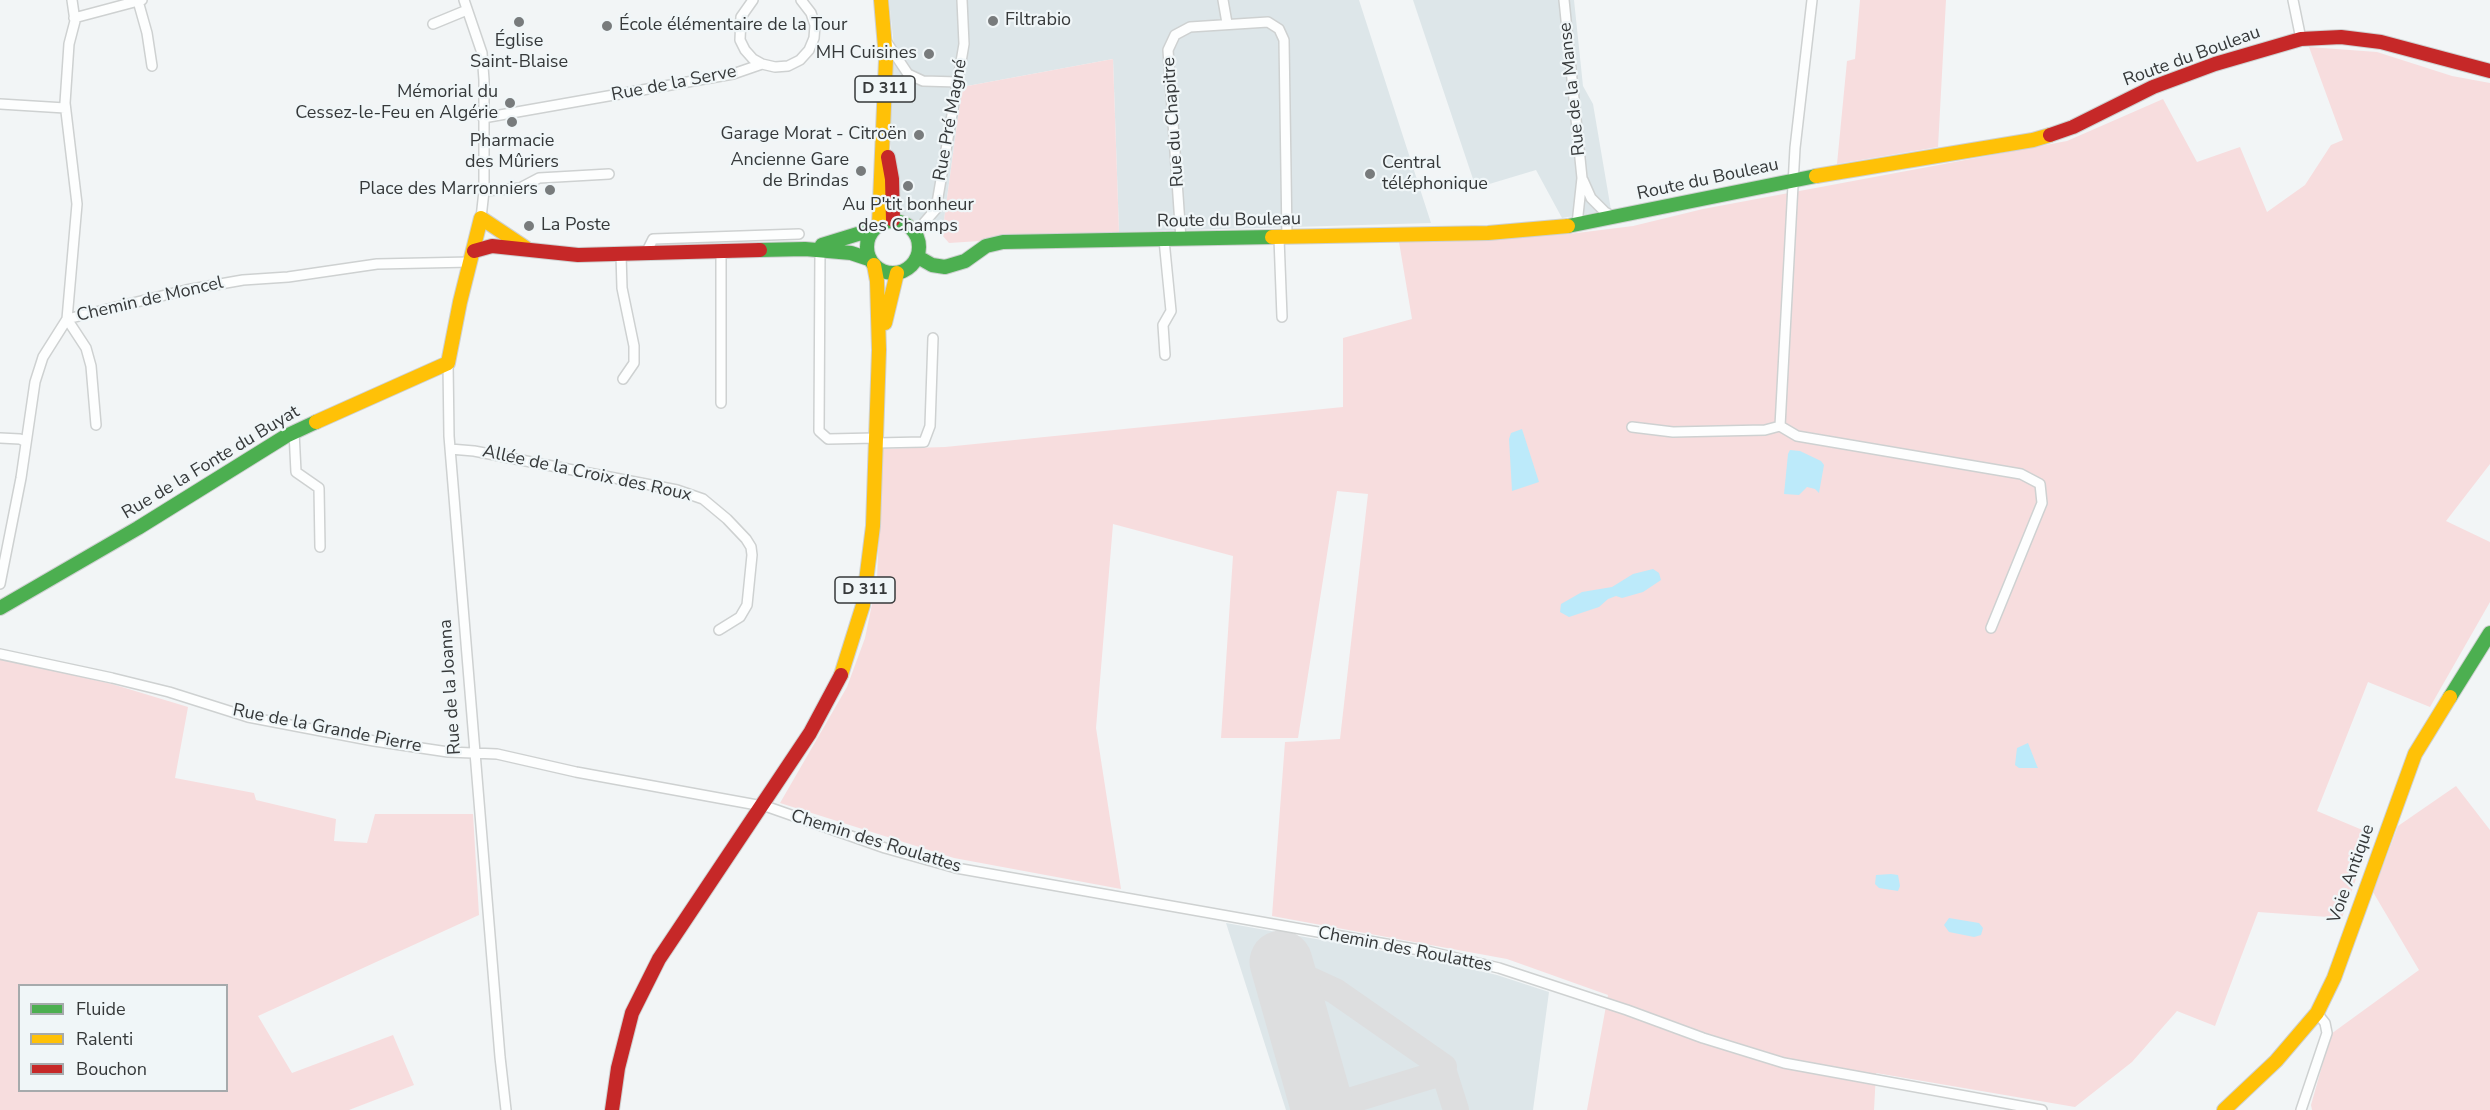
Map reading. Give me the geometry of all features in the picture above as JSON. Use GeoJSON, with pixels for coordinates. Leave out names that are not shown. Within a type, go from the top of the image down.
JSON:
{"type":"FeatureCollection","features":[{"type":"Feature","properties":{"kind":"main road","name":"D 311"},"geometry":{"type":"LineString","coordinates":[[876,227],[884,139],[885,39],[881,0]]}},
{"type":"Feature","properties":{"kind":"main road","name":"Route du Bouleau"},"geometry":{"type":"LineString","coordinates":[[918,257],[932,265],[945,267],[965,261],[986,246],[1004,243],[1488,233],[1616,218],[1794,180],[2033,140],[2073,127],[2153,87],[2215,64],[2301,39],[2341,37],[2381,42],[2490,70]]}},
{"type":"Feature","properties":{"kind":"main road","name":"D 311"},"geometry":{"type":"LineString","coordinates":[[884,139],[891,179],[893,220]]}},
{"type":"Feature","properties":{"kind":"main road"},"geometry":{"type":"LineString","coordinates":[[472,257],[492,246],[578,255],[805,249],[850,253],[872,262],[881,270],[897,273],[906,270],[918,257],[920,249],[916,232],[902,222],[893,220],[835,243],[805,249]]}},
{"type":"Feature","properties":{"kind":"main road"},"geometry":{"type":"LineString","coordinates":[[480,224],[492,242],[502,246]]}},
{"type":"Feature","properties":{"kind":"main road"},"geometry":{"type":"LineString","coordinates":[[480,224],[526,248]]}},
{"type":"Feature","properties":{"kind":"main road","name":"Rue de la Joanna"},"geometry":{"type":"LineString","coordinates":[[448,363],[460,302],[480,224]]}},
{"type":"Feature","properties":{"kind":"main road"},"geometry":{"type":"LineString","coordinates":[[872,262],[867,243],[876,227]]}},
{"type":"Feature","properties":{"kind":"main road","name":"D 311"},"geometry":{"type":"LineString","coordinates":[[612,1110],[618,1068],[632,1013],[655,968],[810,733],[839,681],[849,655],[863,605],[873,526],[879,350],[877,281],[872,262]]}},
{"type":"Feature","properties":{"kind":"main road","name":"D 311"},"geometry":{"type":"LineString","coordinates":[[879,350],[897,273]]}},
{"type":"Feature","properties":{"kind":"main road","name":"Rue de la Fonte du Buyat"},"geometry":{"type":"LineString","coordinates":[[0,608],[138,528],[294,432],[448,363]]}},
{"type":"Feature","properties":{"kind":"main road","name":"Voie Antique"},"geometry":{"type":"LineString","coordinates":[[2224,1110],[2276,1061],[2317,1013],[2334,978],[2415,754],[2490,633]]}},
{"type":"Feature","properties":{"kind":"street"},"geometry":{"type":"LineString","coordinates":[[72,0],[74,18],[69,44],[65,108],[77,204],[67,320],[86,348],[91,366],[96,425]]}},
{"type":"Feature","properties":{"kind":"street"},"geometry":{"type":"LineString","coordinates":[[74,18],[140,0],[152,66]]}},
{"type":"Feature","properties":{"kind":"street"},"geometry":{"type":"LineString","coordinates":[[464,0],[482,53],[484,80],[484,190],[480,224]]}},
{"type":"Feature","properties":{"kind":"street","name":"Rue de la Serve"},"geometry":{"type":"LineString","coordinates":[[747,2],[741,17],[740,40],[753,59],[775,67],[788,66],[800,60],[809,50],[814,38],[815,25],[811,13],[801,0]]}},
{"type":"Feature","properties":{"kind":"street","name":"Rue Pré Magné"},"geometry":{"type":"LineString","coordinates":[[916,232],[936,209],[964,44],[962,0]]}},
{"type":"Feature","properties":{"kind":"street"},"geometry":{"type":"LineString","coordinates":[[1223,0],[1227,23]]}},
{"type":"Feature","properties":{"kind":"street","name":"Rue de la Manse"},"geometry":{"type":"LineString","coordinates":[[1564,0],[1582,178]]}},
{"type":"Feature","properties":{"kind":"street"},"geometry":{"type":"LineString","coordinates":[[1780,426],[1795,148],[1812,0]]}},
{"type":"Feature","properties":{"kind":"street"},"geometry":{"type":"LineString","coordinates":[[2293,0],[2301,39]]}},
{"type":"Feature","properties":{"kind":"street"},"geometry":{"type":"LineString","coordinates":[[433,24],[467,10]]}},
{"type":"Feature","properties":{"kind":"street","name":"Rue du Chapitre"},"geometry":{"type":"LineString","coordinates":[[1181,239],[1168,50],[1175,35],[1190,27],[1268,22],[1279,29],[1284,40],[1282,317]]}},
{"type":"Feature","properties":{"kind":"street"},"geometry":{"type":"LineString","coordinates":[[885,39],[908,74],[923,81],[957,82]]}},
{"type":"Feature","properties":{"kind":"street","name":"Rue de la Serve"},"geometry":{"type":"LineString","coordinates":[[483,118],[515,109],[586,101],[733,74],[762,64]]}},
{"type":"Feature","properties":{"kind":"street"},"geometry":{"type":"LineString","coordinates":[[0,104],[65,108]]}},
{"type":"Feature","properties":{"kind":"street"},"geometry":{"type":"LineString","coordinates":[[484,190],[519,188],[539,178],[609,174]]}},
{"type":"Feature","properties":{"kind":"street"},"geometry":{"type":"LineString","coordinates":[[1582,178],[1592,198],[1605,212],[1616,218]]}},
{"type":"Feature","properties":{"kind":"street"},"geometry":{"type":"LineString","coordinates":[[1577,224],[1582,178]]}},
{"type":"Feature","properties":{"kind":"street"},"geometry":{"type":"LineString","coordinates":[[646,253],[653,239],[800,234]]}},
{"type":"Feature","properties":{"kind":"street"},"geometry":{"type":"LineString","coordinates":[[1164,240],[1171,311],[1163,325],[1165,355]]}},
{"type":"Feature","properties":{"kind":"street"},"geometry":{"type":"LineString","coordinates":[[820,250],[819,431],[828,439],[924,442],[930,426],[933,338]]}},
{"type":"Feature","properties":{"kind":"street"},"geometry":{"type":"LineString","coordinates":[[721,251],[721,403]]}},
{"type":"Feature","properties":{"kind":"street"},"geometry":{"type":"LineString","coordinates":[[621,254],[622,288],[634,346],[634,363],[624,379]]}},
{"type":"Feature","properties":{"kind":"street","name":"Chemin de Moncel"},"geometry":{"type":"LineString","coordinates":[[0,584],[21,478],[35,382],[43,357],[67,320],[186,290],[243,280],[288,277],[377,264],[472,257]]}},
{"type":"Feature","properties":{"kind":"street","name":"Rue de la Joanna"},"geometry":{"type":"LineString","coordinates":[[448,363],[450,449],[506,1110]]}},
{"type":"Feature","properties":{"kind":"street"},"geometry":{"type":"LineString","coordinates":[[1632,427],[1673,432],[1765,430],[1780,426],[1797,436],[2021,474],[2040,484],[2042,503],[1991,628]]}},
{"type":"Feature","properties":{"kind":"street"},"geometry":{"type":"LineString","coordinates":[[294,432],[296,472],[319,488],[320,548]]}},
{"type":"Feature","properties":{"kind":"street"},"geometry":{"type":"LineString","coordinates":[[0,438],[20,439],[26,442]]}},
{"type":"Feature","properties":{"kind":"street","name":"Allée de la Croix des Roux"},"geometry":{"type":"LineString","coordinates":[[450,449],[474,451],[666,488],[703,499],[746,539],[751,547],[752,555],[747,605],[740,617],[719,630]]}},
{"type":"Feature","properties":{"kind":"street","name":"Rue de la Grande Pierre"},"geometry":{"type":"LineString","coordinates":[[0,654],[169,692],[248,717],[374,741],[448,752],[497,754],[576,772],[763,806]]}},
{"type":"Feature","properties":{"kind":"street","name":"Chemin des Roulattes"},"geometry":{"type":"LineString","coordinates":[[763,806],[885,848],[956,868],[1431,952],[1499,968],[1627,1010],[1703,1038],[1784,1063],[2042,1110]]}},
{"type":"Feature","properties":{"kind":"street"},"geometry":{"type":"LineString","coordinates":[[2301,1110],[2327,1033],[2325,1023],[2317,1013]]}},
{"type":"Feature","properties":{"kind":"shaded area"},"geometry":{"type":"Polygon","coordinates":[[[889,0],[1359,0],[1431,223],[1119,232],[1113,59],[962,87],[942,235],[898,212],[890,139],[894,47],[889,0]]]}},
{"type":"Feature","properties":{"kind":"shaded area"},"geometry":{"type":"Polygon","coordinates":[[[1413,0],[1574,0],[1583,86],[1593,104],[1611,210],[1562,218],[1536,170],[1476,188],[1413,0]]]}},
{"type":"Feature","properties":{"kind":"shaded area"},"geometry":{"type":"Polygon","coordinates":[[[1860,0],[1946,0],[1938,147],[1837,164],[1847,61],[1855,59],[1860,0]]]}},
{"type":"Feature","properties":{"kind":"shaded area"},"geometry":{"type":"Polygon","coordinates":[[[2309,47],[2377,52],[2452,76],[2490,83],[2490,464],[2446,521],[2490,542],[2490,602],[2430,707],[2368,682],[2317,811],[2372,834],[2342,918],[2258,912],[2215,1026],[2177,1011],[2132,1062],[2075,1107],[1876,1073],[1874,1110],[1587,1110],[1608,995],[1507,959],[1272,916],[1285,742],[1340,739],[1368,494],[1337,491],[1298,738],[1221,738],[1233,556],[1113,524],[1096,728],[1121,889],[954,858],[780,803],[847,687],[865,638],[877,580],[882,449],[945,447],[1343,407],[1343,338],[1412,319],[1399,242],[1569,234],[1633,226],[1703,209],[2067,141],[2163,99],[2197,162],[2240,147],[2267,212],[2305,185],[2331,145],[2343,140],[2309,47]]]}},
{"type":"Feature","properties":{"kind":"shaded area"},"geometry":{"type":"Polygon","coordinates":[[[1113,59],[1119,232],[949,243],[942,235],[962,87],[1113,59]]]}},
{"type":"Feature","properties":{"kind":"shaded area"},"geometry":{"type":"Polygon","coordinates":[[[0,658],[112,684],[188,707],[175,778],[254,793],[256,800],[336,819],[334,841],[367,843],[375,814],[473,814],[479,915],[258,1016],[292,1073],[393,1035],[414,1085],[349,1110],[0,1110],[0,658]]]}},
{"type":"Feature","properties":{"kind":"shaded area"},"geometry":{"type":"Polygon","coordinates":[[[2456,786],[2490,830],[2490,1110],[2312,1110],[2311,1105],[2331,1034],[2419,970],[2373,892],[2398,826],[2456,786]]]}},
{"type":"Feature","properties":{"kind":"shaded area"},"geometry":{"type":"Polygon","coordinates":[[[1226,923],[1434,960],[1497,975],[1549,992],[1533,1110],[1286,1110],[1226,923]]]}},
{"type":"Feature","properties":{"kind":"water"},"geometry":{"type":"Polygon","coordinates":[[[1522,429],[1539,482],[1512,491],[1509,439],[1511,433],[1522,429]]]}},
{"type":"Feature","properties":{"kind":"water"},"geometry":{"type":"Polygon","coordinates":[[[1790,450],[1800,451],[1821,461],[1824,465],[1819,493],[1807,487],[1799,495],[1784,494],[1790,450]]]}},
{"type":"Feature","properties":{"kind":"water"},"geometry":{"type":"Polygon","coordinates":[[[1653,569],[1659,573],[1661,580],[1643,592],[1622,598],[1616,596],[1608,599],[1599,607],[1569,617],[1560,612],[1561,604],[1582,592],[1612,587],[1633,574],[1653,569]]]}},
{"type":"Feature","properties":{"kind":"water"},"geometry":{"type":"Polygon","coordinates":[[[2028,743],[2038,768],[2019,768],[2015,765],[2017,748],[2028,743]]]}},
{"type":"Feature","properties":{"kind":"water"},"geometry":{"type":"Polygon","coordinates":[[[1876,875],[1898,875],[1900,886],[1898,891],[1879,888],[1875,884],[1876,875]]]}},
{"type":"Feature","properties":{"kind":"water"},"geometry":{"type":"Polygon","coordinates":[[[1949,918],[1979,923],[1983,928],[1981,935],[1974,937],[1949,932],[1944,925],[1949,918]]]}},
{"type":"Feature","properties":{"kind":"taxiway"},"geometry":{"type":"LineString","coordinates":[[1285,975],[1311,980],[1335,991],[1444,1067]]}},
{"type":"Feature","properties":{"kind":"taxiway"},"geometry":{"type":"LineString","coordinates":[[1323,1109],[1444,1072],[1456,1110]]}},
{"type":"Feature","properties":{"kind":"runway"},"geometry":{"type":"LineString","coordinates":[[1281,962],[1323,1110]]}},
{"type":"Feature","properties":{"kind":"traffic: fast"},"geometry":{"type":"LineString","coordinates":[[1568,226],[1816,176]]}},
{"type":"Feature","properties":{"kind":"traffic: fast"},"geometry":{"type":"LineString","coordinates":[[888,221],[898,221],[912,228],[919,247],[912,266],[898,273],[888,273],[878,269],[871,262],[867,252],[867,242],[871,232],[878,225],[888,221]]}},
{"type":"Feature","properties":{"kind":"traffic: fast"},"geometry":{"type":"LineString","coordinates":[[822,245],[874,229]]}},
{"type":"Feature","properties":{"kind":"traffic: fast"},"geometry":{"type":"LineString","coordinates":[[918,257],[932,265],[945,267],[965,261],[986,246],[1003,242],[1272,237]]}},
{"type":"Feature","properties":{"kind":"traffic: fast"},"geometry":{"type":"LineString","coordinates":[[760,250],[805,249],[851,253],[869,259]]}},
{"type":"Feature","properties":{"kind":"traffic: fast"},"geometry":{"type":"LineString","coordinates":[[0,608],[138,528],[286,436],[316,422]]}},
{"type":"Feature","properties":{"kind":"traffic: fast"},"geometry":{"type":"LineString","coordinates":[[2450,697],[2490,633]]}},
{"type":"Feature","properties":{"kind":"traffic: slow"},"geometry":{"type":"LineString","coordinates":[[879,224],[886,59],[881,0]]}},
{"type":"Feature","properties":{"kind":"traffic: slow"},"geometry":{"type":"LineString","coordinates":[[1816,176],[2033,140],[2050,135]]}},
{"type":"Feature","properties":{"kind":"traffic: slow"},"geometry":{"type":"LineString","coordinates":[[316,422],[448,363],[460,302],[481,218],[526,248]]}},
{"type":"Feature","properties":{"kind":"traffic: slow"},"geometry":{"type":"LineString","coordinates":[[1272,237],[1488,233],[1568,226]]}},
{"type":"Feature","properties":{"kind":"traffic: slow"},"geometry":{"type":"LineString","coordinates":[[841,675],[863,605],[873,526],[879,350],[877,281],[874,265]]}},
{"type":"Feature","properties":{"kind":"traffic: slow"},"geometry":{"type":"LineString","coordinates":[[885,323],[897,273]]}},
{"type":"Feature","properties":{"kind":"traffic: slow"},"geometry":{"type":"LineString","coordinates":[[2224,1110],[2276,1061],[2317,1013],[2334,978],[2415,754],[2450,697]]}},
{"type":"Feature","properties":{"kind":"traffic: jam"},"geometry":{"type":"LineString","coordinates":[[2050,135],[2073,127],[2153,87],[2215,64],[2301,39],[2341,37],[2381,42],[2490,71]]}},
{"type":"Feature","properties":{"kind":"traffic: jam"},"geometry":{"type":"LineString","coordinates":[[888,157],[892,179],[893,220]]}},
{"type":"Feature","properties":{"kind":"traffic: jam"},"geometry":{"type":"LineString","coordinates":[[474,251],[492,246],[578,255],[760,250]]}},
{"type":"Feature","properties":{"kind":"traffic: jam"},"geometry":{"type":"LineString","coordinates":[[612,1110],[618,1068],[632,1013],[659,959],[810,733],[841,675]]}},
{"type":"Feature","properties":{"kind":"place","name":"Filtrabio"},"geometry":{"type":"Point","coordinates":[993,21]}},
{"type":"Feature","properties":{"kind":"place","name":"Église Saint-Blaise"},"geometry":{"type":"Point","coordinates":[519,22]}},
{"type":"Feature","properties":{"kind":"place","name":"École élémentaire de la Tour"},"geometry":{"type":"Point","coordinates":[607,26]}},
{"type":"Feature","properties":{"kind":"place","name":"MH Cuisines"},"geometry":{"type":"Point","coordinates":[929,54]}},
{"type":"Feature","properties":{"kind":"place","name":"Mémorial du Cessez-le-Feu en Algérie"},"geometry":{"type":"Point","coordinates":[510,103]}},
{"type":"Feature","properties":{"kind":"place","name":"Pharmacie des Mûriers"},"geometry":{"type":"Point","coordinates":[512,122]}},
{"type":"Feature","properties":{"kind":"place","name":"Garage Morat - Citroën"},"geometry":{"type":"Point","coordinates":[919,135]}},
{"type":"Feature","properties":{"kind":"place","name":"Ancienne Gare de Brindas"},"geometry":{"type":"Point","coordinates":[861,171]}},
{"type":"Feature","properties":{"kind":"place","name":"Central téléphonique"},"geometry":{"type":"Point","coordinates":[1370,174]}},
{"type":"Feature","properties":{"kind":"place","name":"Au P'tit bonheur des Champs"},"geometry":{"type":"Point","coordinates":[908,186]}},
{"type":"Feature","properties":{"kind":"place","name":"Place des Marronniers"},"geometry":{"type":"Point","coordinates":[550,190]}},
{"type":"Feature","properties":{"kind":"place","name":"La Poste"},"geometry":{"type":"Point","coordinates":[529,226]}}]}
